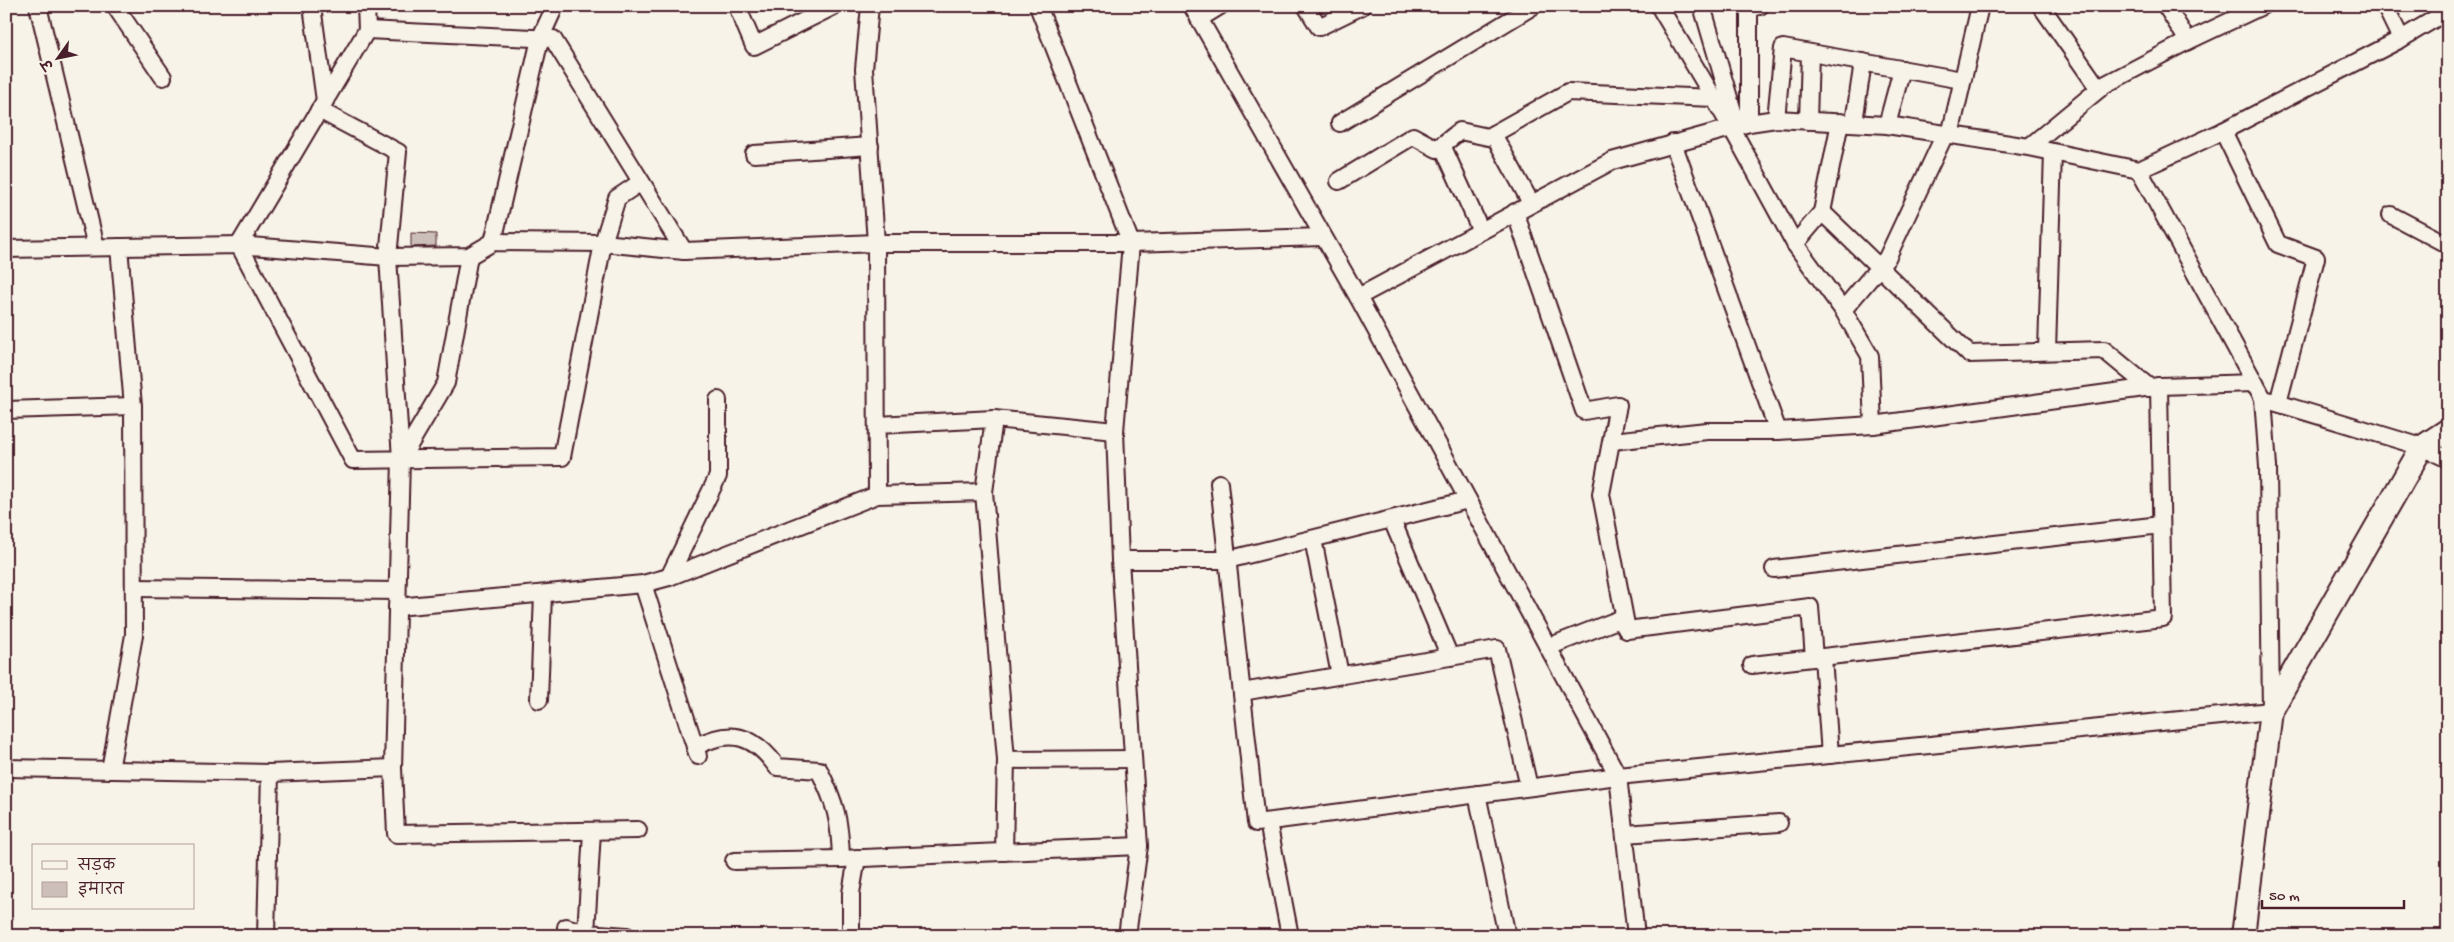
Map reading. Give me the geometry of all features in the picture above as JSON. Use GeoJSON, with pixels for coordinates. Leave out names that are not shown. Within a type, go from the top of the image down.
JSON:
{"type":"FeatureCollection","features":[{"type":"Feature","properties":{"kind":"main road"},"geometry":{"type":"LineString","coordinates":[[2243,936],[2271,711],[2422,447],[2448,430]]}},
{"type":"Feature","properties":{"kind":"street"},"geometry":{"type":"LineString","coordinates":[[38,6],[96,247]]}},
{"type":"Feature","properties":{"kind":"street"},"geometry":{"type":"LineString","coordinates":[[115,6],[163,77]]}},
{"type":"Feature","properties":{"kind":"street"},"geometry":{"type":"LineString","coordinates":[[312,6],[322,106]]}},
{"type":"Feature","properties":{"kind":"street"},"geometry":{"type":"LineString","coordinates":[[239,245],[367,30],[366,6]]}},
{"type":"Feature","properties":{"kind":"street"},"geometry":{"type":"LineString","coordinates":[[493,242],[540,39],[555,6]]}},
{"type":"Feature","properties":{"kind":"street"},"geometry":{"type":"LineString","coordinates":[[737,6],[754,46],[834,6]]}},
{"type":"Feature","properties":{"kind":"street"},"geometry":{"type":"LineString","coordinates":[[870,6],[864,69],[876,243],[877,495]]}},
{"type":"Feature","properties":{"kind":"street"},"geometry":{"type":"LineString","coordinates":[[1038,6],[1131,243],[1115,431],[1120,560],[1139,846],[1127,936]]}},
{"type":"Feature","properties":{"kind":"street"},"geometry":{"type":"LineString","coordinates":[[1220,6],[1195,13],[1358,297],[1618,776],[1636,936]]}},
{"type":"Feature","properties":{"kind":"street"},"geometry":{"type":"LineString","coordinates":[[1306,6],[1319,27],[1362,6]]}},
{"type":"Feature","properties":{"kind":"street"},"geometry":{"type":"LineString","coordinates":[[1340,122],[1533,6]]}},
{"type":"Feature","properties":{"kind":"street"},"geometry":{"type":"LineString","coordinates":[[1659,6],[1714,98],[1739,125]]}},
{"type":"Feature","properties":{"kind":"street"},"geometry":{"type":"LineString","coordinates":[[1702,6],[1739,125],[1795,244],[1843,310],[1870,356],[1873,425]]}},
{"type":"Feature","properties":{"kind":"street"},"geometry":{"type":"LineString","coordinates":[[1739,125],[1749,8],[1760,6]]}},
{"type":"Feature","properties":{"kind":"street"},"geometry":{"type":"LineString","coordinates":[[2041,6],[2099,89]]}},
{"type":"Feature","properties":{"kind":"street"},"geometry":{"type":"LineString","coordinates":[[2166,6],[2188,41]]}},
{"type":"Feature","properties":{"kind":"street"},"geometry":{"type":"LineString","coordinates":[[2029,147],[2099,89],[2188,41],[2262,6]]}},
{"type":"Feature","properties":{"kind":"street"},"geometry":{"type":"LineString","coordinates":[[2385,6],[2401,39]]}},
{"type":"Feature","properties":{"kind":"street"},"geometry":{"type":"LineString","coordinates":[[1843,310],[1887,258],[1947,134],[1962,80],[1977,8]]}},
{"type":"Feature","properties":{"kind":"street"},"geometry":{"type":"LineString","coordinates":[[1358,297],[1612,161],[1739,125],[1776,119],[1887,125],[2029,147],[2139,170],[2223,131],[2401,39],[2448,11]]}},
{"type":"Feature","properties":{"kind":"street"},"geometry":{"type":"LineString","coordinates":[[367,30],[553,39],[684,251]]}},
{"type":"Feature","properties":{"kind":"street"},"geometry":{"type":"LineString","coordinates":[[1776,119],[1783,48],[1962,80]]}},
{"type":"Feature","properties":{"kind":"street"},"geometry":{"type":"LineString","coordinates":[[1808,121],[1810,53]]}},
{"type":"Feature","properties":{"kind":"street"},"geometry":{"type":"LineString","coordinates":[[1795,244],[1822,212],[1863,62]]}},
{"type":"Feature","properties":{"kind":"street"},"geometry":{"type":"LineString","coordinates":[[1887,125],[1902,69]]}},
{"type":"Feature","properties":{"kind":"street"},"geometry":{"type":"LineString","coordinates":[[1339,181],[1413,136],[1437,149],[1460,131],[1488,137],[1568,92],[1714,98]]}},
{"type":"Feature","properties":{"kind":"street"},"geometry":{"type":"LineString","coordinates":[[322,106],[398,152],[388,257],[400,459],[393,768],[396,834],[638,830]]}},
{"type":"Feature","properties":{"kind":"street"},"geometry":{"type":"LineString","coordinates":[[1219,483],[1256,823],[1618,776],[2271,711],[2268,467],[2270,400],[2316,258],[2278,244],[2223,131]]}},
{"type":"Feature","properties":{"kind":"street"},"geometry":{"type":"LineString","coordinates":[[1493,134],[1531,203]]}},
{"type":"Feature","properties":{"kind":"street"},"geometry":{"type":"LineString","coordinates":[[1672,144],[1778,431]]}},
{"type":"Feature","properties":{"kind":"street"},"geometry":{"type":"LineString","coordinates":[[1442,145],[1481,230]]}},
{"type":"Feature","properties":{"kind":"street"},"geometry":{"type":"LineString","coordinates":[[754,154],[870,146]]}},
{"type":"Feature","properties":{"kind":"street"},"geometry":{"type":"LineString","coordinates":[[2046,351],[2053,152]]}},
{"type":"Feature","properties":{"kind":"street"},"geometry":{"type":"LineString","coordinates":[[2139,170],[2254,383],[2270,400],[2422,447],[2448,459]]}},
{"type":"Feature","properties":{"kind":"street"},"geometry":{"type":"LineString","coordinates":[[239,245],[353,460],[562,457],[604,243],[618,198],[641,182]]}},
{"type":"Feature","properties":{"kind":"street"},"geometry":{"type":"LineString","coordinates":[[1515,212],[1584,411],[1618,406],[1601,494],[1627,630]]}},
{"type":"Feature","properties":{"kind":"street"},"geometry":{"type":"LineString","coordinates":[[1822,212],[1968,354],[2104,350],[2154,387]]}},
{"type":"Feature","properties":{"kind":"street"},"geometry":{"type":"LineString","coordinates":[[2391,215],[2448,245]]}},
{"type":"Feature","properties":{"kind":"street"},"geometry":{"type":"LineString","coordinates":[[6,249],[239,245],[388,257],[469,256],[493,242],[604,243],[684,251],[876,243],[1131,243],[1323,237]]}},
{"type":"Feature","properties":{"kind":"street"},"geometry":{"type":"LineString","coordinates":[[110,770],[134,635],[134,406],[119,247]]}},
{"type":"Feature","properties":{"kind":"street"},"geometry":{"type":"LineString","coordinates":[[400,459],[446,384],[469,256]]}},
{"type":"Feature","properties":{"kind":"street"},"geometry":{"type":"LineString","coordinates":[[1612,441],[1707,430],[1778,431],[1873,425],[2154,387],[2254,383]]}},
{"type":"Feature","properties":{"kind":"street"},"geometry":{"type":"LineString","coordinates":[[1752,665],[2163,618],[2161,525],[2154,387]]}},
{"type":"Feature","properties":{"kind":"street"},"geometry":{"type":"LineString","coordinates":[[669,577],[718,476],[718,400]]}},
{"type":"Feature","properties":{"kind":"street"},"geometry":{"type":"LineString","coordinates":[[6,410],[134,406]]}},
{"type":"Feature","properties":{"kind":"street"},"geometry":{"type":"LineString","coordinates":[[876,425],[994,418],[1115,431]]}},
{"type":"Feature","properties":{"kind":"street"},"geometry":{"type":"LineString","coordinates":[[994,418],[984,492],[1006,760],[1004,852]]}},
{"type":"Feature","properties":{"kind":"street"},"geometry":{"type":"LineString","coordinates":[[134,588],[397,599],[542,594],[643,584],[669,577],[877,495],[984,492]]}},
{"type":"Feature","properties":{"kind":"street"},"geometry":{"type":"LineString","coordinates":[[1120,560],[1227,560],[1468,500]]}},
{"type":"Feature","properties":{"kind":"street"},"geometry":{"type":"LineString","coordinates":[[1392,520],[1450,657]]}},
{"type":"Feature","properties":{"kind":"street"},"geometry":{"type":"LineString","coordinates":[[1774,569],[2161,525]]}},
{"type":"Feature","properties":{"kind":"street"},"geometry":{"type":"LineString","coordinates":[[1314,539],[1340,675]]}},
{"type":"Feature","properties":{"kind":"street"},"geometry":{"type":"LineString","coordinates":[[643,584],[697,752],[709,740],[742,737],[764,750],[776,767],[819,770],[834,799],[849,859],[851,936]]}},
{"type":"Feature","properties":{"kind":"street"},"geometry":{"type":"LineString","coordinates":[[539,700],[542,594]]}},
{"type":"Feature","properties":{"kind":"street"},"geometry":{"type":"LineString","coordinates":[[1627,630],[1810,607],[1819,657],[1830,755]]}},
{"type":"Feature","properties":{"kind":"street"},"geometry":{"type":"LineString","coordinates":[[1548,647],[1620,618],[1627,630]]}},
{"type":"Feature","properties":{"kind":"street"},"geometry":{"type":"LineString","coordinates":[[1242,692],[1497,649],[1529,787]]}},
{"type":"Feature","properties":{"kind":"street"},"geometry":{"type":"LineString","coordinates":[[1006,760],[1133,759]]}},
{"type":"Feature","properties":{"kind":"street"},"geometry":{"type":"LineString","coordinates":[[6,768],[270,773],[393,768]]}},
{"type":"Feature","properties":{"kind":"street"},"geometry":{"type":"LineString","coordinates":[[266,936],[270,773]]}},
{"type":"Feature","properties":{"kind":"street"},"geometry":{"type":"LineString","coordinates":[[1477,794],[1507,936]]}},
{"type":"Feature","properties":{"kind":"street"},"geometry":{"type":"LineString","coordinates":[[1268,822],[1290,936]]}},
{"type":"Feature","properties":{"kind":"street"},"geometry":{"type":"LineString","coordinates":[[1625,834],[1778,823]]}},
{"type":"Feature","properties":{"kind":"street"},"geometry":{"type":"LineString","coordinates":[[586,933],[592,831]]}},
{"type":"Feature","properties":{"kind":"street"},"geometry":{"type":"LineString","coordinates":[[734,861],[849,859],[1139,846]]}},
{"type":"Feature","properties":{"kind":"street"},"geometry":{"type":"LineString","coordinates":[[566,936],[566,928],[586,933],[627,936]]}},
{"type":"Feature","properties":{"kind":"building"},"geometry":{"type":"Polygon","coordinates":[[[411,233],[436,234],[436,246],[411,247],[411,233]]]}}]}
